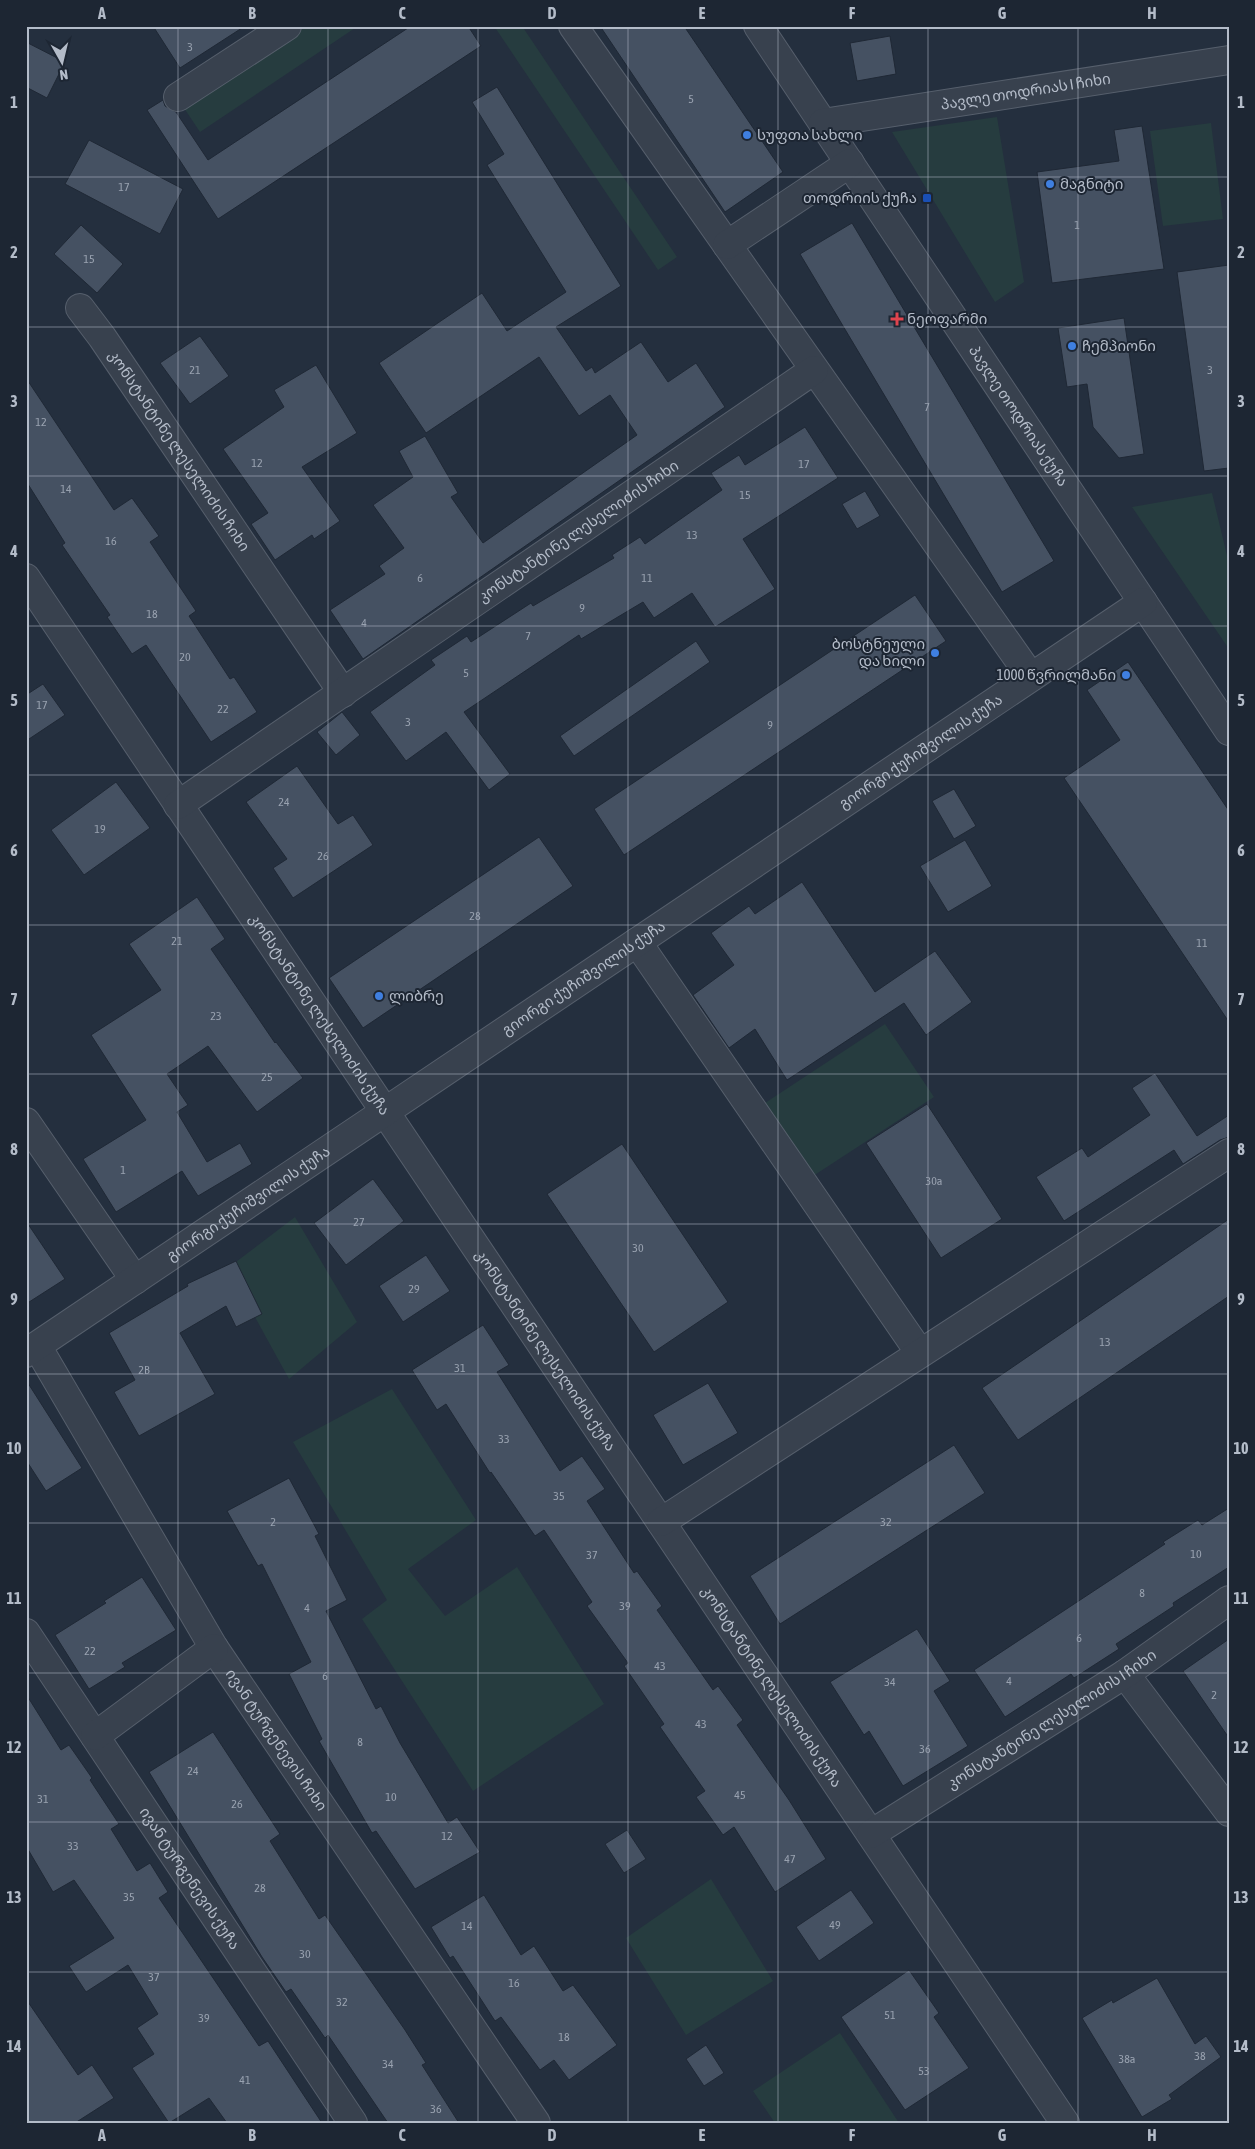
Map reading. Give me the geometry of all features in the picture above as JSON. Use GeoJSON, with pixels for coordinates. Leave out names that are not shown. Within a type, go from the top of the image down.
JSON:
{"type":"FeatureCollection","features":[{"type":"Feature","properties":{"kind":"street"},"geometry":{"type":"LineString","coordinates":[[178,97],[287,26]]}},
{"type":"Feature","properties":{"kind":"street"},"geometry":{"type":"LineString","coordinates":[[573,26],[1031,677]]}},
{"type":"Feature","properties":{"kind":"street","name":"პავლე თოდრიას ქუჩა"},"geometry":{"type":"LineString","coordinates":[[758,26],[1229,731]]}},
{"type":"Feature","properties":{"kind":"street","name":"პავლე თოდრიას I ჩიხი"},"geometry":{"type":"LineString","coordinates":[[823,123],[1229,60]]}},
{"type":"Feature","properties":{"kind":"street"},"geometry":{"type":"LineString","coordinates":[[727,245],[850,163]]}},
{"type":"Feature","properties":{"kind":"street","name":"კონსტანტინე ლესელიძის ჩიხი"},"geometry":{"type":"LineString","coordinates":[[80,308],[102,337],[343,693]]}},
{"type":"Feature","properties":{"kind":"street","name":"კონსტანტინე ლესელიძის ჩიხი"},"geometry":{"type":"LineString","coordinates":[[178,805],[814,370]]}},
{"type":"Feature","properties":{"kind":"street","name":"კონსტანტინე ლესელიძის ქუჩა"},"geometry":{"type":"LineString","coordinates":[[26,578],[1065,2123]]}},
{"type":"Feature","properties":{"kind":"street","name":"გიორგი ქუჩიშვილის ქუჩა"},"geometry":{"type":"LineString","coordinates":[[32,1349],[1143,602]]}},
{"type":"Feature","properties":{"kind":"street"},"geometry":{"type":"LineString","coordinates":[[637,942],[920,1353]]}},
{"type":"Feature","properties":{"kind":"street"},"geometry":{"type":"LineString","coordinates":[[26,1122],[135,1280]]}},
{"type":"Feature","properties":{"kind":"street"},"geometry":{"type":"LineString","coordinates":[[661,1522],[1229,1153]]}},
{"type":"Feature","properties":{"kind":"street","name":"ივან ტურგენევის ჩიხი"},"geometry":{"type":"LineString","coordinates":[[32,1349],[214,1648],[536,2123]]}},
{"type":"Feature","properties":{"kind":"street","name":"კონსტანტინე ლესელიძის I ჩიხი"},"geometry":{"type":"LineString","coordinates":[[871,1834],[1125,1674],[1229,1600]]}},
{"type":"Feature","properties":{"kind":"street","name":"ივან ტურგენევის ქუჩა"},"geometry":{"type":"LineString","coordinates":[[26,1633],[353,2123]]}},
{"type":"Feature","properties":{"kind":"street"},"geometry":{"type":"LineString","coordinates":[[95,1736],[214,1648]]}},
{"type":"Feature","properties":{"kind":"street"},"geometry":{"type":"LineString","coordinates":[[1125,1674],[1229,1812]]}},
{"type":"Feature","properties":{"kind":"green space"},"geometry":{"type":"Polygon","coordinates":[[[307,26],[358,26],[200,132],[184,108],[307,26]]]}},
{"type":"Feature","properties":{"kind":"green space"},"geometry":{"type":"Polygon","coordinates":[[[494,26],[522,26],[677,257],[658,270],[494,26]]]}},
{"type":"Feature","properties":{"kind":"green space"},"geometry":{"type":"Polygon","coordinates":[[[997,117],[1024,282],[995,302],[892,132],[997,117]]]}},
{"type":"Feature","properties":{"kind":"green space"},"geometry":{"type":"Polygon","coordinates":[[[1211,123],[1223,219],[1163,226],[1150,131],[1211,123]]]}},
{"type":"Feature","properties":{"kind":"green space"},"geometry":{"type":"Polygon","coordinates":[[[1212,493],[1229,564],[1229,649],[1132,507],[1212,493]]]}},
{"type":"Feature","properties":{"kind":"green space"},"geometry":{"type":"Polygon","coordinates":[[[885,1024],[934,1097],[807,1180],[759,1107],[885,1024]]]}},
{"type":"Feature","properties":{"kind":"green space"},"geometry":{"type":"Polygon","coordinates":[[[295,1217],[357,1322],[289,1379],[228,1268],[295,1217]]]}},
{"type":"Feature","properties":{"kind":"green space"},"geometry":{"type":"Polygon","coordinates":[[[392,1389],[476,1520],[408,1569],[445,1616],[517,1567],[604,1704],[473,1791],[362,1619],[387,1600],[293,1442],[392,1389]]]}},
{"type":"Feature","properties":{"kind":"green space"},"geometry":{"type":"Polygon","coordinates":[[[711,1879],[773,1981],[686,2035],[626,1938],[711,1879]]]}},
{"type":"Feature","properties":{"kind":"green space"},"geometry":{"type":"Polygon","coordinates":[[[840,2033],[899,2123],[775,2123],[753,2091],[840,2033]]]}},
{"type":"Feature","properties":{"kind":"building"},"geometry":{"type":"Polygon","coordinates":[[[153,26],[245,26],[180,68],[153,26]]]}},
{"type":"Feature","properties":{"kind":"building"},"geometry":{"type":"Polygon","coordinates":[[[411,26],[468,26],[481,46],[218,219],[147,110],[163,100],[165,106],[176,112],[208,160],[411,26]]]}},
{"type":"Feature","properties":{"kind":"building"},"geometry":{"type":"Polygon","coordinates":[[[600,26],[684,26],[783,172],[725,212],[600,26]]]}},
{"type":"Feature","properties":{"kind":"building"},"geometry":{"type":"Polygon","coordinates":[[[890,36],[896,74],[857,81],[850,43],[890,36]]]}},
{"type":"Feature","properties":{"kind":"building"},"geometry":{"type":"Polygon","coordinates":[[[26,42],[65,62],[47,98],[26,87],[26,42]]]}},
{"type":"Feature","properties":{"kind":"building"},"geometry":{"type":"Polygon","coordinates":[[[497,87],[621,286],[556,327],[586,371],[592,367],[595,373],[641,342],[668,382],[696,363],[725,407],[363,659],[330,610],[385,574],[379,566],[404,548],[373,505],[413,477],[399,451],[425,436],[458,493],[451,497],[483,543],[637,435],[610,395],[579,416],[539,357],[426,433],[379,363],[482,293],[507,331],[566,292],[487,165],[504,154],[472,102],[497,87]]]}},
{"type":"Feature","properties":{"kind":"building"},"geometry":{"type":"Polygon","coordinates":[[[1142,126],[1164,269],[1052,283],[1037,172],[1119,161],[1114,130],[1142,126]]]}},
{"type":"Feature","properties":{"kind":"building"},"geometry":{"type":"Polygon","coordinates":[[[89,140],[183,189],[160,234],[65,184],[89,140]]]}},
{"type":"Feature","properties":{"kind":"building"},"geometry":{"type":"Polygon","coordinates":[[[852,223],[1054,561],[1002,592],[800,254],[852,223]]]}},
{"type":"Feature","properties":{"kind":"building"},"geometry":{"type":"Polygon","coordinates":[[[81,225],[123,264],[97,293],[54,254],[81,225]]]}},
{"type":"Feature","properties":{"kind":"building"},"geometry":{"type":"Polygon","coordinates":[[[1229,265],[1229,468],[1204,471],[1177,272],[1229,265]]]}},
{"type":"Feature","properties":{"kind":"building"},"geometry":{"type":"Polygon","coordinates":[[[1124,318],[1144,454],[1119,458],[1093,427],[1087,384],[1067,387],[1058,328],[1124,318]]]}},
{"type":"Feature","properties":{"kind":"building"},"geometry":{"type":"Polygon","coordinates":[[[200,336],[229,376],[190,404],[160,363],[200,336]]]}},
{"type":"Feature","properties":{"kind":"building"},"geometry":{"type":"Polygon","coordinates":[[[316,365],[357,433],[302,467],[340,521],[314,539],[312,535],[275,560],[251,524],[268,513],[223,449],[284,407],[274,390],[316,365]]]}},
{"type":"Feature","properties":{"kind":"building"},"geometry":{"type":"Polygon","coordinates":[[[26,378],[114,510],[132,498],[159,536],[150,542],[196,611],[189,616],[230,679],[234,677],[257,712],[211,742],[146,645],[132,654],[107,617],[110,615],[62,545],[65,543],[26,481],[26,378]]]}},
{"type":"Feature","properties":{"kind":"building"},"geometry":{"type":"Polygon","coordinates":[[[805,427],[838,478],[743,539],[775,589],[715,627],[692,593],[654,618],[643,602],[581,639],[579,635],[464,712],[510,774],[489,790],[446,732],[406,761],[370,712],[435,665],[431,660],[467,636],[471,642],[531,603],[533,606],[614,558],[612,555],[640,537],[645,544],[722,490],[711,473],[739,455],[745,465],[805,427]]]}},
{"type":"Feature","properties":{"kind":"building"},"geometry":{"type":"Polygon","coordinates":[[[865,491],[880,516],[857,529],[842,504],[865,491]]]}},
{"type":"Feature","properties":{"kind":"building"},"geometry":{"type":"Polygon","coordinates":[[[915,595],[946,641],[624,855],[594,809],[915,595]]]}},
{"type":"Feature","properties":{"kind":"building"},"geometry":{"type":"Polygon","coordinates":[[[696,641],[710,662],[574,756],[560,736],[696,641]]]}},
{"type":"Feature","properties":{"kind":"building"},"geometry":{"type":"Polygon","coordinates":[[[1128,662],[1229,811],[1229,1022],[1064,778],[1120,740],[1087,690],[1128,662]]]}},
{"type":"Feature","properties":{"kind":"building"},"geometry":{"type":"Polygon","coordinates":[[[43,684],[65,715],[26,741],[26,695],[43,684]]]}},
{"type":"Feature","properties":{"kind":"building"},"geometry":{"type":"Polygon","coordinates":[[[342,712],[360,735],[336,755],[317,732],[342,712]]]}},
{"type":"Feature","properties":{"kind":"building"},"geometry":{"type":"Polygon","coordinates":[[[297,766],[338,824],[353,815],[373,845],[293,898],[273,868],[287,859],[246,802],[297,766]]]}},
{"type":"Feature","properties":{"kind":"building"},"geometry":{"type":"Polygon","coordinates":[[[116,782],[150,828],[84,875],[51,830],[116,782]]]}},
{"type":"Feature","properties":{"kind":"building"},"geometry":{"type":"Polygon","coordinates":[[[954,789],[976,826],[954,839],[932,801],[954,789]]]}},
{"type":"Feature","properties":{"kind":"building"},"geometry":{"type":"Polygon","coordinates":[[[539,837],[573,886],[363,1028],[329,978],[539,837]]]}},
{"type":"Feature","properties":{"kind":"building"},"geometry":{"type":"Polygon","coordinates":[[[965,840],[992,886],[948,912],[920,866],[965,840]]]}},
{"type":"Feature","properties":{"kind":"building"},"geometry":{"type":"Polygon","coordinates":[[[802,882],[875,992],[935,951],[972,1002],[926,1035],[904,1003],[787,1080],[755,1029],[729,1048],[693,995],[734,965],[711,933],[749,906],[755,914],[802,882]]]}},
{"type":"Feature","properties":{"kind":"building"},"geometry":{"type":"Polygon","coordinates":[[[197,897],[225,939],[211,949],[275,1043],[303,1078],[257,1112],[208,1046],[167,1074],[188,1105],[177,1112],[207,1162],[240,1143],[252,1164],[198,1196],[182,1171],[116,1212],[83,1159],[146,1120],[91,1035],[161,990],[129,944],[197,897]]]}},
{"type":"Feature","properties":{"kind":"building"},"geometry":{"type":"Polygon","coordinates":[[[1155,1073],[1197,1136],[1229,1115],[1229,1137],[1220,1140],[1183,1164],[1174,1150],[1064,1221],[1036,1177],[1082,1148],[1088,1157],[1150,1115],[1132,1088],[1155,1073]]]}},
{"type":"Feature","properties":{"kind":"building"},"geometry":{"type":"Polygon","coordinates":[[[927,1104],[1002,1219],[941,1258],[866,1143],[927,1104]]]}},
{"type":"Feature","properties":{"kind":"building"},"geometry":{"type":"Polygon","coordinates":[[[622,1144],[728,1302],[654,1352],[547,1194],[622,1144]]]}},
{"type":"Feature","properties":{"kind":"building"},"geometry":{"type":"Polygon","coordinates":[[[373,1179],[404,1221],[346,1265],[314,1223],[373,1179]]]}},
{"type":"Feature","properties":{"kind":"building"},"geometry":{"type":"Polygon","coordinates":[[[1229,1219],[1229,1296],[1018,1440],[982,1388],[1229,1219]]]}},
{"type":"Feature","properties":{"kind":"building"},"geometry":{"type":"Polygon","coordinates":[[[26,1221],[65,1279],[26,1304],[26,1221]]]}},
{"type":"Feature","properties":{"kind":"building"},"geometry":{"type":"Polygon","coordinates":[[[426,1255],[450,1291],[403,1322],[379,1286],[426,1255]]]}},
{"type":"Feature","properties":{"kind":"building"},"geometry":{"type":"Polygon","coordinates":[[[236,1261],[262,1314],[236,1327],[226,1306],[180,1333],[215,1394],[139,1436],[114,1392],[135,1380],[109,1333],[188,1286],[187,1284],[236,1261]]]}},
{"type":"Feature","properties":{"kind":"building"},"geometry":{"type":"Polygon","coordinates":[[[483,1325],[509,1365],[497,1372],[560,1471],[582,1456],[605,1489],[587,1501],[634,1573],[637,1571],[662,1606],[657,1610],[713,1690],[718,1686],[743,1720],[737,1725],[789,1800],[826,1859],[775,1892],[734,1827],[723,1835],[696,1797],[705,1791],[660,1727],[664,1724],[624,1666],[628,1663],[587,1606],[592,1602],[544,1530],[535,1536],[490,1473],[446,1404],[437,1410],[412,1370],[483,1325]]]}},
{"type":"Feature","properties":{"kind":"building"},"geometry":{"type":"Polygon","coordinates":[[[26,1380],[82,1468],[46,1491],[26,1460],[26,1380]]]}},
{"type":"Feature","properties":{"kind":"building"},"geometry":{"type":"Polygon","coordinates":[[[708,1383],[738,1433],[683,1465],[653,1415],[708,1383]]]}},
{"type":"Feature","properties":{"kind":"building"},"geometry":{"type":"Polygon","coordinates":[[[954,1445],[985,1493],[780,1624],[750,1576],[954,1445]]]}},
{"type":"Feature","properties":{"kind":"building"},"geometry":{"type":"Polygon","coordinates":[[[289,1478],[319,1534],[315,1536],[347,1600],[326,1611],[376,1709],[381,1706],[400,1743],[448,1823],[457,1817],[480,1852],[415,1889],[376,1831],[372,1833],[319,1741],[322,1739],[289,1674],[311,1662],[262,1564],[258,1566],[227,1511],[289,1478]]]}},
{"type":"Feature","properties":{"kind":"building"},"geometry":{"type":"Polygon","coordinates":[[[1229,1508],[1229,1567],[1173,1603],[1174,1606],[1116,1644],[1119,1649],[1074,1678],[1071,1674],[1005,1717],[974,1670],[1165,1544],[1163,1542],[1198,1520],[1202,1525],[1229,1508]]]}},
{"type":"Feature","properties":{"kind":"building"},"geometry":{"type":"Polygon","coordinates":[[[142,1577],[176,1630],[122,1663],[125,1667],[89,1689],[55,1635],[106,1603],[104,1601],[142,1577]]]}},
{"type":"Feature","properties":{"kind":"building"},"geometry":{"type":"Polygon","coordinates":[[[917,1629],[950,1681],[934,1691],[968,1746],[903,1786],[869,1731],[864,1735],[830,1682],[917,1629]]]}},
{"type":"Feature","properties":{"kind":"building"},"geometry":{"type":"Polygon","coordinates":[[[1229,1639],[1229,1738],[1183,1671],[1229,1639]]]}},
{"type":"Feature","properties":{"kind":"building"},"geometry":{"type":"Polygon","coordinates":[[[26,1694],[61,1750],[69,1745],[92,1778],[90,1780],[119,1824],[111,1829],[137,1871],[150,1863],[168,1892],[159,1898],[259,2046],[268,2041],[322,2123],[227,2123],[209,2098],[169,2123],[132,2068],[154,2054],[137,2028],[158,2014],[128,1965],[86,1992],[69,1966],[114,1938],[74,1880],[53,1892],[26,1846],[26,1694]]]}},
{"type":"Feature","properties":{"kind":"building"},"geometry":{"type":"Polygon","coordinates":[[[213,1732],[280,1834],[270,1841],[319,1919],[325,1915],[405,2030],[426,2063],[422,2065],[459,2123],[388,2123],[328,2035],[325,2038],[291,1989],[286,1992],[262,1957],[149,1772],[213,1732]]]}},
{"type":"Feature","properties":{"kind":"building"},"geometry":{"type":"Polygon","coordinates":[[[627,1830],[646,1859],[624,1873],[605,1844],[627,1830]]]}},
{"type":"Feature","properties":{"kind":"building"},"geometry":{"type":"Polygon","coordinates":[[[851,1890],[874,1923],[819,1961],[796,1927],[851,1890]]]}},
{"type":"Feature","properties":{"kind":"building"},"geometry":{"type":"Polygon","coordinates":[[[484,1895],[521,1955],[534,1946],[563,1991],[573,1985],[617,2045],[569,2080],[554,2060],[540,2070],[501,2017],[495,2021],[453,1956],[450,1958],[431,1927],[484,1895]]]}},
{"type":"Feature","properties":{"kind":"building"},"geometry":{"type":"Polygon","coordinates":[[[909,1970],[939,2013],[934,2017],[969,2068],[905,2110],[841,2017],[909,1970]]]}},
{"type":"Feature","properties":{"kind":"building"},"geometry":{"type":"Polygon","coordinates":[[[1157,1978],[1195,2044],[1206,2036],[1221,2057],[1169,2095],[1172,2099],[1142,2117],[1082,2018],[1112,2000],[1113,2003],[1157,1978]]]}},
{"type":"Feature","properties":{"kind":"building"},"geometry":{"type":"Polygon","coordinates":[[[26,1999],[78,2075],[92,2065],[114,2098],[75,2123],[26,2123],[26,1999]]]}},
{"type":"Feature","properties":{"kind":"building"},"geometry":{"type":"Polygon","coordinates":[[[706,2045],[724,2073],[704,2086],[686,2059],[706,2045]]]}},
{"type":"Feature","properties":{"kind":"place","name":"სუფთა სახლი"},"geometry":{"type":"Point","coordinates":[747,135]}},
{"type":"Feature","properties":{"kind":"place","name":"მაგნიტი"},"geometry":{"type":"Point","coordinates":[1050,184]}},
{"type":"Feature","properties":{"kind":"place","name":"თოდრიის ქუჩა"},"geometry":{"type":"Point","coordinates":[927,198]}},
{"type":"Feature","properties":{"kind":"place","name":"ნეოფარმი"},"geometry":{"type":"Point","coordinates":[897,319]}},
{"type":"Feature","properties":{"kind":"place","name":"ჩემპიონი"},"geometry":{"type":"Point","coordinates":[1072,346]}},
{"type":"Feature","properties":{"kind":"place","name":"ბოსტნეული და ხილი"},"geometry":{"type":"Point","coordinates":[935,653]}},
{"type":"Feature","properties":{"kind":"place","name":"1000 წვრილმანი"},"geometry":{"type":"Point","coordinates":[1126,675]}},
{"type":"Feature","properties":{"kind":"place","name":"ლიბრე"},"geometry":{"type":"Point","coordinates":[379,996]}}]}
